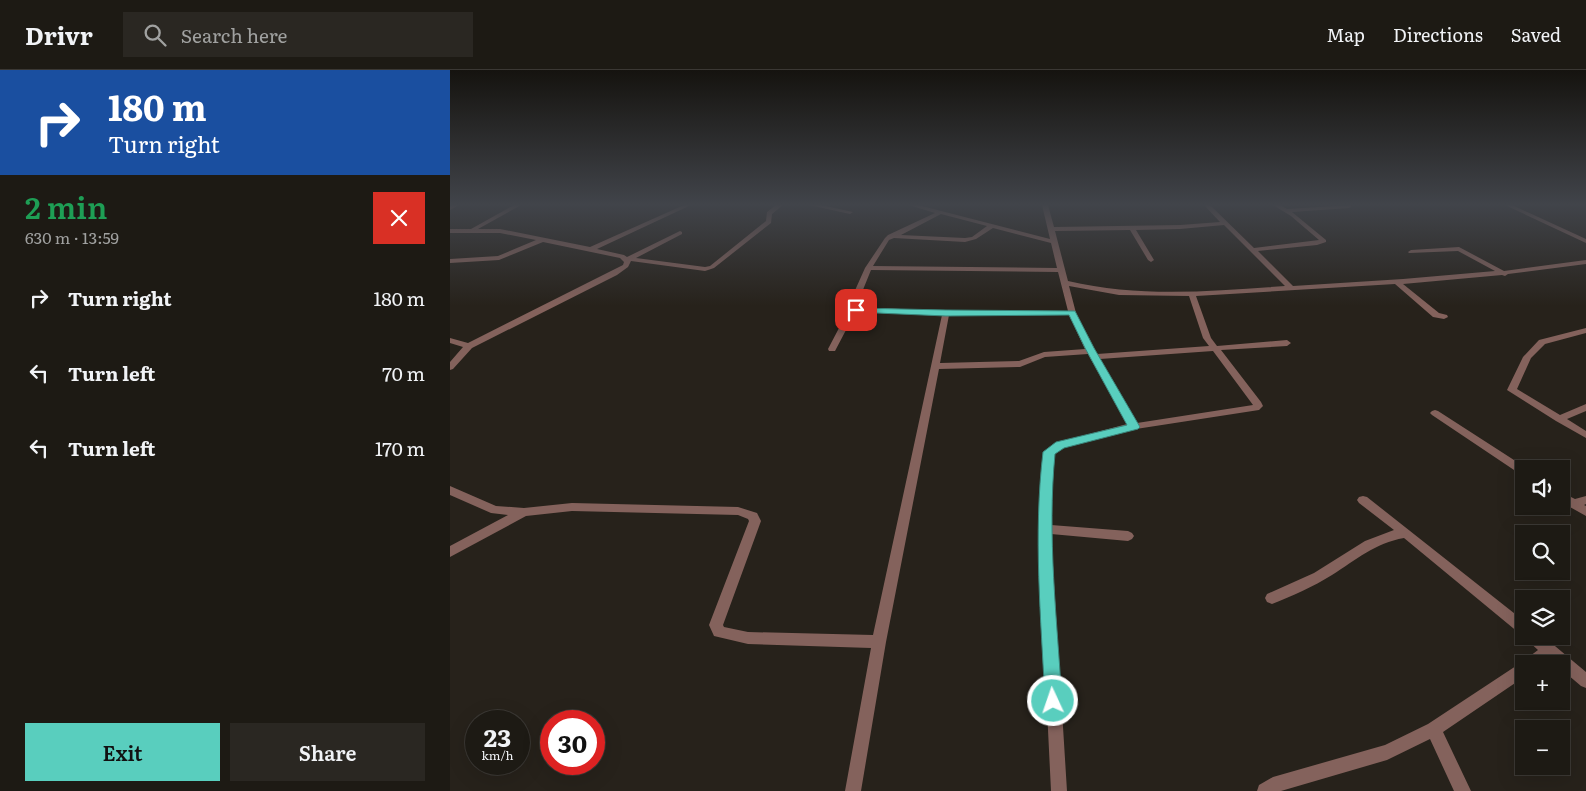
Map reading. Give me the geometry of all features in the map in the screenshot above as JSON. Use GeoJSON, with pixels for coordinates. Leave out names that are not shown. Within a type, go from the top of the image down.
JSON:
{"type":"FeatureCollection","features":[{"type":"Feature","properties":{"kind":"street"},"geometry":{"type":"LineString","coordinates":[[537,239],[592,249],[622,256],[629,260],[705,269],[712,268],[750,239]]}},
{"type":"Feature","properties":{"kind":"street"},"geometry":{"type":"LineString","coordinates":[[592,249],[614,239]]}},
{"type":"Feature","properties":{"kind":"street"},"geometry":{"type":"LineString","coordinates":[[450,367],[469,346],[614,273],[626,266],[629,260],[669,239]]}},
{"type":"Feature","properties":{"kind":"street"},"geometry":{"type":"LineString","coordinates":[[832,349],[853,309],[852,306],[868,268],[887,239]]}},
{"type":"Feature","properties":{"kind":"street"},"geometry":{"type":"LineString","coordinates":[[940,239],[971,239]]}},
{"type":"Feature","properties":{"kind":"street"},"geometry":{"type":"LineString","coordinates":[[1040,239],[1054,242]]}},
{"type":"Feature","properties":{"kind":"street"},"geometry":{"type":"LineString","coordinates":[[1053,239],[1072,312],[1134,427]]}},
{"type":"Feature","properties":{"kind":"street"},"geometry":{"type":"LineString","coordinates":[[1138,239],[1151,260]]}},
{"type":"Feature","properties":{"kind":"street"},"geometry":{"type":"LineString","coordinates":[[1241,239],[1291,288]]}},
{"type":"Feature","properties":{"kind":"street"},"geometry":{"type":"LineString","coordinates":[[1252,250],[1317,244],[1324,241],[1321,239]]}},
{"type":"Feature","properties":{"kind":"street"},"geometry":{"type":"LineString","coordinates":[[450,261],[500,258],[543,240]]}},
{"type":"Feature","properties":{"kind":"street"},"geometry":{"type":"LineString","coordinates":[[583,248],[602,244]]}},
{"type":"Feature","properties":{"kind":"street"},"geometry":{"type":"LineString","coordinates":[[1411,252],[1459,249],[1505,274]]}},
{"type":"Feature","properties":{"kind":"street"},"geometry":{"type":"LineString","coordinates":[[1064,286],[1146,293],[1192,294],[1505,274],[1586,262]]}},
{"type":"Feature","properties":{"kind":"street"},"geometry":{"type":"LineString","coordinates":[[868,268],[1060,270]]}},
{"type":"Feature","properties":{"kind":"street"},"geometry":{"type":"LineString","coordinates":[[1398,282],[1436,315],[1444,317]]}},
{"type":"Feature","properties":{"kind":"street"},"geometry":{"type":"LineString","coordinates":[[1059,791],[1046,528],[1046,479],[1049,452],[1060,445],[1134,427],[1256,408],[1258,406],[1212,347],[1207,338],[1192,294]]}},
{"type":"Feature","properties":{"kind":"street"},"geometry":{"type":"LineString","coordinates":[[853,309],[946,313],[1072,312]]}},
{"type":"Feature","properties":{"kind":"street"},"geometry":{"type":"LineString","coordinates":[[853,791],[878,642],[946,313]]}},
{"type":"Feature","properties":{"kind":"street"},"geometry":{"type":"LineString","coordinates":[[1586,330],[1542,342],[1527,356],[1512,387],[1512,390],[1516,393],[1586,435]]}},
{"type":"Feature","properties":{"kind":"street"},"geometry":{"type":"LineString","coordinates":[[450,340],[469,346]]}},
{"type":"Feature","properties":{"kind":"street"},"geometry":{"type":"LineString","coordinates":[[936,366],[1020,364],[1044,355],[1286,343]]}},
{"type":"Feature","properties":{"kind":"street"},"geometry":{"type":"LineString","coordinates":[[1559,419],[1586,407]]}},
{"type":"Feature","properties":{"kind":"street"},"geometry":{"type":"LineString","coordinates":[[1435,414],[1515,465]]}},
{"type":"Feature","properties":{"kind":"street"},"geometry":{"type":"LineString","coordinates":[[450,490],[495,510],[524,512],[572,507],[738,511],[753,516],[755,521],[716,624],[718,632],[748,638],[878,642]]}},
{"type":"Feature","properties":{"kind":"street"},"geometry":{"type":"LineString","coordinates":[[1363,500],[1406,532],[1515,622]]}},
{"type":"Feature","properties":{"kind":"street"},"geometry":{"type":"LineString","coordinates":[[1574,504],[1586,500]]}},
{"type":"Feature","properties":{"kind":"street"},"geometry":{"type":"LineString","coordinates":[[1570,502],[1586,512]]}},
{"type":"Feature","properties":{"kind":"street"},"geometry":{"type":"LineString","coordinates":[[450,552],[524,512]]}},
{"type":"Feature","properties":{"kind":"street"},"geometry":{"type":"LineString","coordinates":[[1046,528],[1128,536]]}},
{"type":"Feature","properties":{"kind":"street"},"geometry":{"type":"LineString","coordinates":[[1272,598],[1317,577],[1370,541],[1388,534],[1406,532]]}},
{"type":"Feature","properties":{"kind":"street"},"geometry":{"type":"LineString","coordinates":[[1543,645],[1586,681]]}},
{"type":"Feature","properties":{"kind":"street"},"geometry":{"type":"LineString","coordinates":[[1542,655],[1549,650]]}},
{"type":"Feature","properties":{"kind":"street"},"geometry":{"type":"LineString","coordinates":[[1265,791],[1273,785],[1387,752],[1433,729],[1515,675]]}},
{"type":"Feature","properties":{"kind":"street"},"geometry":{"type":"LineString","coordinates":[[1433,729],[1463,791]]}},
{"type":"Feature","properties":{"kind":"route"},"geometry":{"type":"LineString","coordinates":[[856,310],[946,313],[1072,312],[1134,427],[1123,428],[1060,445],[1049,452],[1046,479],[1045,546],[1053,701]]}}]}
